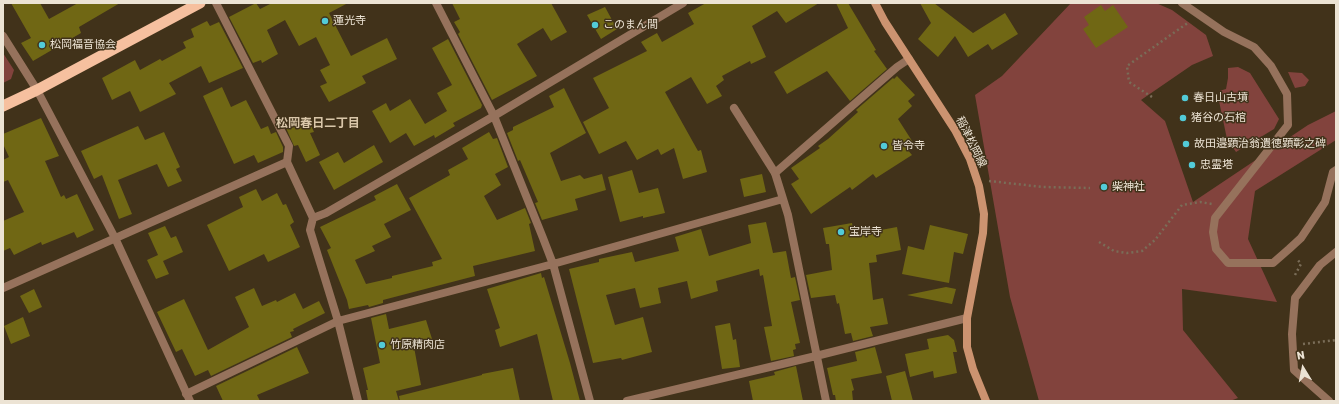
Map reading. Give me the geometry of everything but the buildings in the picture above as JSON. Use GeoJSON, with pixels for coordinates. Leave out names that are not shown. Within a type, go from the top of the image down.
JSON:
{"type":"FeatureCollection","features":[{"type":"Feature","properties":{"kind":"highway"},"geometry":{"type":"LineString","coordinates":[[3,106],[37,90],[200,3]]}},
{"type":"Feature","properties":{"kind":"main road","name":"稲津松岡線"},"geometry":{"type":"LineString","coordinates":[[875,3],[885,22],[955,130],[970,159],[977,179],[984,214],[983,233],[967,318],[967,347],[973,369],[986,401]]}},
{"type":"Feature","properties":{"kind":"street"},"geometry":{"type":"LineString","coordinates":[[216,3],[289,146],[287,162],[313,218],[310,230],[338,321],[358,401]]}},
{"type":"Feature","properties":{"kind":"street"},"geometry":{"type":"LineString","coordinates":[[436,3],[494,116],[553,264],[590,401]]}},
{"type":"Feature","properties":{"kind":"street"},"geometry":{"type":"LineString","coordinates":[[313,218],[326,213],[494,116],[683,3]]}},
{"type":"Feature","properties":{"kind":"street"},"geometry":{"type":"LineString","coordinates":[[1182,3],[1224,32],[1254,47],[1271,66],[1287,94],[1288,125],[1214,218],[1213,232],[1216,249],[1228,263],[1273,263],[1301,238],[1325,202],[1333,172],[1336,170]]}},
{"type":"Feature","properties":{"kind":"street"},"geometry":{"type":"LineString","coordinates":[[3,36],[37,90],[115,238],[188,398],[338,321],[553,264],[783,198]]}},
{"type":"Feature","properties":{"kind":"street"},"geometry":{"type":"LineString","coordinates":[[775,173],[897,67],[909,59]]}},
{"type":"Feature","properties":{"kind":"street"},"geometry":{"type":"LineString","coordinates":[[734,108],[775,173],[783,198],[788,215],[826,401]]}},
{"type":"Feature","properties":{"kind":"street"},"geometry":{"type":"LineString","coordinates":[[3,288],[287,162]]}},
{"type":"Feature","properties":{"kind":"street"},"geometry":{"type":"LineString","coordinates":[[1329,401],[1294,370],[1292,334],[1296,298],[1320,265],[1336,252]]}},
{"type":"Feature","properties":{"kind":"street"},"geometry":{"type":"LineString","coordinates":[[627,401],[967,318]]}},
{"type":"Feature","properties":{"kind":"path"},"geometry":{"type":"LineString","coordinates":[[1152,97],[1129,82],[1127,66],[1199,15]]}},
{"type":"Feature","properties":{"kind":"path"},"geometry":{"type":"LineString","coordinates":[[977,179],[1043,187],[1090,188]]}},
{"type":"Feature","properties":{"kind":"path"},"geometry":{"type":"LineString","coordinates":[[1099,242],[1114,251],[1127,254],[1142,251],[1155,240],[1182,205],[1200,202],[1211,203],[1222,208]]}},
{"type":"Feature","properties":{"kind":"path"},"geometry":{"type":"LineString","coordinates":[[1288,249],[1301,264],[1293,280],[1303,288]]}},
{"type":"Feature","properties":{"kind":"path"},"geometry":{"type":"LineString","coordinates":[[1293,345],[1336,340]]}},
{"type":"Feature","properties":{"kind":"shaded area"},"geometry":{"type":"Polygon","coordinates":[[[1071,3],[1156,3],[1172,10],[1206,35],[1213,56],[1192,65],[1141,100],[1165,121],[1193,202],[1308,125],[1336,111],[1336,140],[1255,191],[1248,239],[1277,302],[1182,289],[1183,330],[1238,398],[1230,401],[1039,401],[1010,297],[975,95],[1002,76],[1071,3]]]}},
{"type":"Feature","properties":{"kind":"shaded area"},"geometry":{"type":"Polygon","coordinates":[[[3,53],[14,70],[11,79],[3,83],[3,53]]]}},
{"type":"Feature","properties":{"kind":"shaded area"},"geometry":{"type":"Polygon","coordinates":[[[1238,67],[1250,73],[1279,119],[1274,129],[1236,152],[1227,139],[1219,101],[1219,91],[1226,89],[1228,68],[1238,67]]]}},
{"type":"Feature","properties":{"kind":"shaded area"},"geometry":{"type":"Polygon","coordinates":[[[1288,72],[1302,73],[1309,80],[1305,86],[1295,88],[1288,72]]]}},
{"type":"Feature","properties":{"kind":"place","name":"蓮光寺"},"geometry":{"type":"Point","coordinates":[325,21]}},
{"type":"Feature","properties":{"kind":"place","name":"このまん間"},"geometry":{"type":"Point","coordinates":[595,25]}},
{"type":"Feature","properties":{"kind":"place","name":"松岡福音協会"},"geometry":{"type":"Point","coordinates":[42,45]}},
{"type":"Feature","properties":{"kind":"place","name":"春日山古墳"},"geometry":{"type":"Point","coordinates":[1185,98]}},
{"type":"Feature","properties":{"kind":"place","name":"猪谷の石棺"},"geometry":{"type":"Point","coordinates":[1183,118]}},
{"type":"Feature","properties":{"kind":"place","name":"故田邉顕治翁遺徳顕彰之碑"},"geometry":{"type":"Point","coordinates":[1186,144]}},
{"type":"Feature","properties":{"kind":"place","name":"皆令寺"},"geometry":{"type":"Point","coordinates":[884,146]}},
{"type":"Feature","properties":{"kind":"place","name":"忠霊塔"},"geometry":{"type":"Point","coordinates":[1192,165]}},
{"type":"Feature","properties":{"kind":"place","name":"柴神社"},"geometry":{"type":"Point","coordinates":[1104,187]}},
{"type":"Feature","properties":{"kind":"place","name":"宝岸寺"},"geometry":{"type":"Point","coordinates":[841,232]}},
{"type":"Feature","properties":{"kind":"place","name":"竹原精肉店"},"geometry":{"type":"Point","coordinates":[382,345]}},
{"type":"Feature","properties":{"kind":"district","name":"松岡春日二丁目"},"geometry":{"type":"Point","coordinates":[318,124]}}]}
